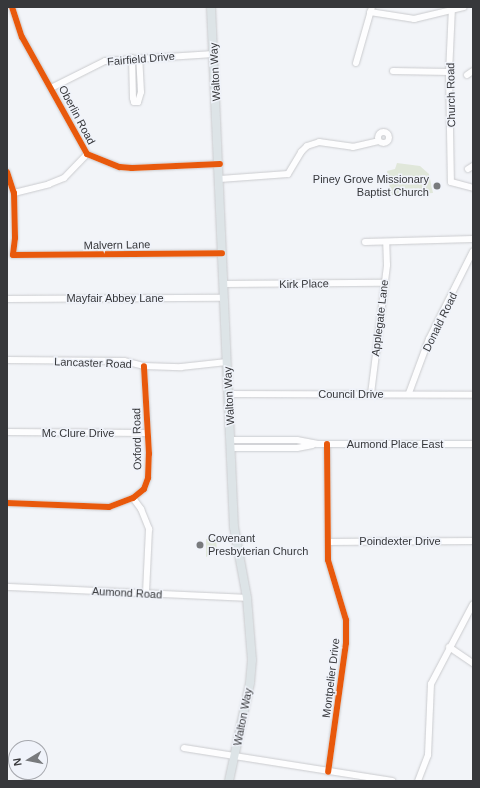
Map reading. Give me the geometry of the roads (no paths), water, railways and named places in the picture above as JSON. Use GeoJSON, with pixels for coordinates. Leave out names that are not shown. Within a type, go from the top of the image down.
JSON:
{"type":"FeatureCollection","features":[{"type":"Feature","properties":{"kind":"main road","name":"Walton Way"},"geometry":{"type":"LineString","coordinates":[[211,7],[220,164],[223,284],[234,527],[247,598],[252,660],[235,758],[229,781]]}},
{"type":"Feature","properties":{"kind":"street","name":"Oberlin Road"},"geometry":{"type":"LineString","coordinates":[[12,7],[22,37],[87,154],[114,166],[132,168],[220,164]]}},
{"type":"Feature","properties":{"kind":"street"},"geometry":{"type":"LineString","coordinates":[[356,62],[371,9],[414,19],[452,8],[464,7]]}},
{"type":"Feature","properties":{"kind":"street","name":"Church Road"},"geometry":{"type":"LineString","coordinates":[[452,8],[449,72],[451,182],[473,188]]}},
{"type":"Feature","properties":{"kind":"street","name":"Fairfield Drive"},"geometry":{"type":"LineString","coordinates":[[51,88],[105,61],[132,58],[214,54]]}},
{"type":"Feature","properties":{"kind":"street"},"geometry":{"type":"LineString","coordinates":[[132,58],[133,98],[134,102],[138,102],[141,92],[139,58]]}},
{"type":"Feature","properties":{"kind":"street"},"geometry":{"type":"LineString","coordinates":[[392,71],[449,72]]}},
{"type":"Feature","properties":{"kind":"street"},"geometry":{"type":"LineString","coordinates":[[220,179],[288,174],[301,152],[307,146],[319,142],[353,147],[378,140]]}},
{"type":"Feature","properties":{"kind":"street"},"geometry":{"type":"LineString","coordinates":[[7,172],[14,193],[50,184],[64,178],[87,154]]}},
{"type":"Feature","properties":{"kind":"street","name":"Malvern Lane"},"geometry":{"type":"LineString","coordinates":[[14,193],[15,221],[13,255],[222,253]]}},
{"type":"Feature","properties":{"kind":"street"},"geometry":{"type":"LineString","coordinates":[[365,242],[473,239]]}},
{"type":"Feature","properties":{"kind":"street","name":"Applegate Lane"},"geometry":{"type":"LineString","coordinates":[[371,394],[385,283],[386,242]]}},
{"type":"Feature","properties":{"kind":"street","name":"Donald Road"},"geometry":{"type":"LineString","coordinates":[[409,393],[429,339],[473,251]]}},
{"type":"Feature","properties":{"kind":"street","name":"Kirk Place"},"geometry":{"type":"LineString","coordinates":[[223,284],[385,283]]}},
{"type":"Feature","properties":{"kind":"street","name":"Mayfair Abbey Lane"},"geometry":{"type":"LineString","coordinates":[[7,299],[224,298]]}},
{"type":"Feature","properties":{"kind":"street","name":"Lancaster Road"},"geometry":{"type":"LineString","coordinates":[[7,360],[124,362],[144,366],[181,367],[227,362]]}},
{"type":"Feature","properties":{"kind":"street","name":"Oxford Road"},"geometry":{"type":"LineString","coordinates":[[7,503],[109,507],[133,498],[144,489],[148,478],[148,433],[144,366]]}},
{"type":"Feature","properties":{"kind":"street","name":"Council Drive"},"geometry":{"type":"LineString","coordinates":[[229,394],[409,393],[473,395]]}},
{"type":"Feature","properties":{"kind":"street","name":"Mc Clure Drive"},"geometry":{"type":"LineString","coordinates":[[7,432],[148,433]]}},
{"type":"Feature","properties":{"kind":"street","name":"Aumond Place East"},"geometry":{"type":"LineString","coordinates":[[231,444],[297,440],[316,444],[473,444]]}},
{"type":"Feature","properties":{"kind":"street","name":"Montpelier Drive"},"geometry":{"type":"LineString","coordinates":[[327,444],[328,560],[346,620],[346,642],[328,772]]}},
{"type":"Feature","properties":{"kind":"street"},"geometry":{"type":"LineString","coordinates":[[133,498],[141,509],[149,529],[146,593]]}},
{"type":"Feature","properties":{"kind":"street","name":"Poindexter Drive"},"geometry":{"type":"LineString","coordinates":[[328,542],[473,541]]}},
{"type":"Feature","properties":{"kind":"street","name":"Aumond Road"},"geometry":{"type":"LineString","coordinates":[[7,587],[247,598]]}},
{"type":"Feature","properties":{"kind":"street"},"geometry":{"type":"LineString","coordinates":[[418,781],[428,755],[431,684],[449,647],[473,604]]}},
{"type":"Feature","properties":{"kind":"street"},"geometry":{"type":"LineString","coordinates":[[449,647],[473,663]]}},
{"type":"Feature","properties":{"kind":"street"},"geometry":{"type":"LineString","coordinates":[[184,748],[235,758],[392,781]]}},
{"type":"Feature","properties":{"kind":"place","name":"Piney Grove Missionary Baptist Church"},"geometry":{"type":"Point","coordinates":[437,186]}},
{"type":"Feature","properties":{"kind":"place","name":"Covenant Presbyterian Church"},"geometry":{"type":"Point","coordinates":[200,545]}}]}
